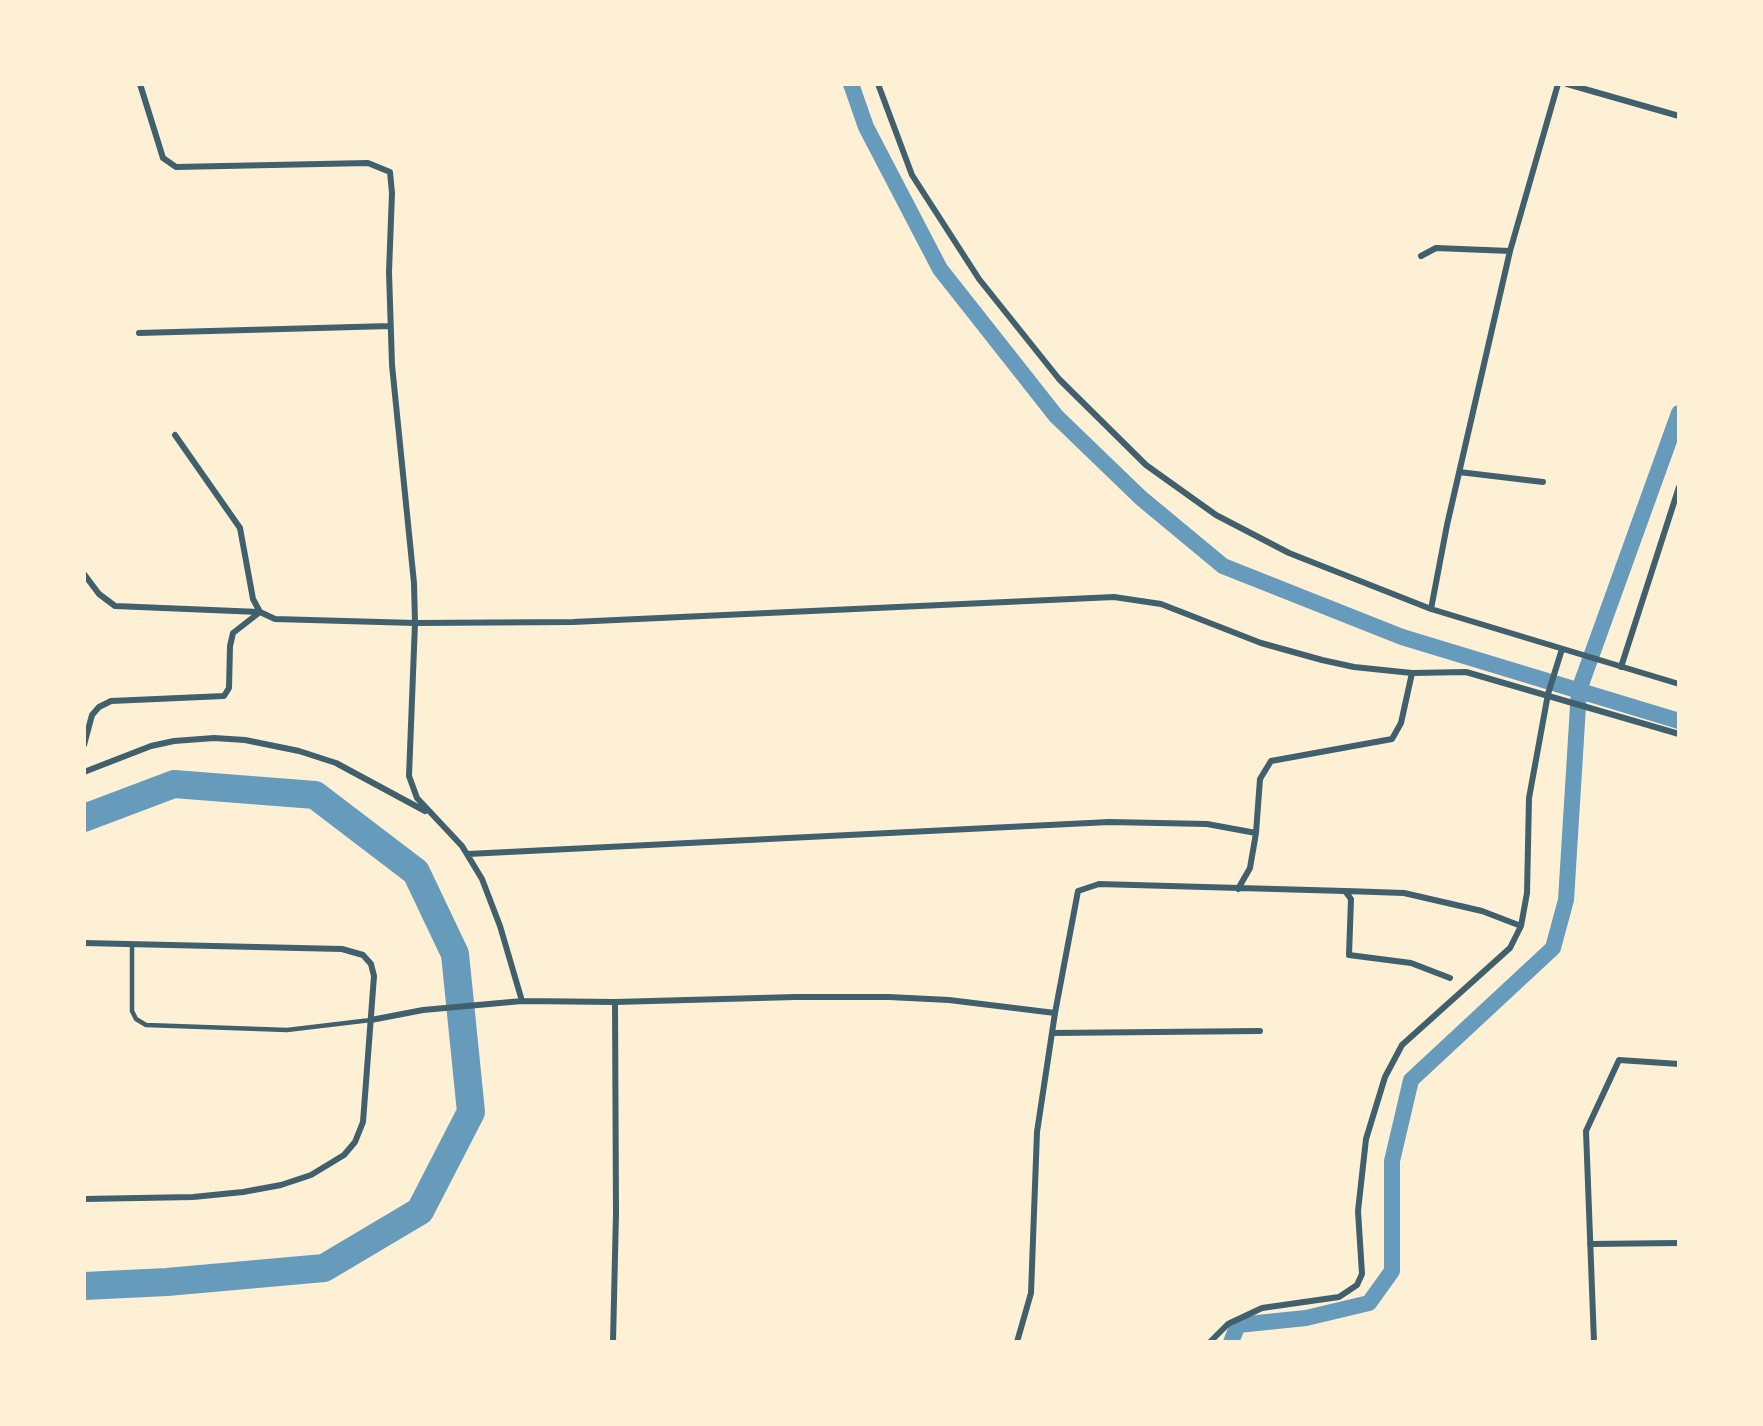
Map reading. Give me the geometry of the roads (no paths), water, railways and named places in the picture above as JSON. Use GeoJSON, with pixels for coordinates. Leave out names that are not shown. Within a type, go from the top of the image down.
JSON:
{"type":"FeatureCollection","features":[{"type":"Feature","properties":{"kind":"street"},"geometry":{"type":"LineString","coordinates":[[140,84],[163,158],[176,167],[368,163],[390,172],[392,193],[390,326],[414,583],[415,623],[408,770],[411,787],[429,813],[468,854],[491,902],[522,1001]]}},
{"type":"Feature","properties":{"kind":"street"},"geometry":{"type":"LineString","coordinates":[[878,84],[912,175],[979,279],[1059,379],[1146,465],[1216,515],[1288,553],[1431,609],[1679,684]]}},
{"type":"Feature","properties":{"kind":"street"},"geometry":{"type":"LineString","coordinates":[[1431,609],[1459,472],[1510,251],[1558,84]]}},
{"type":"Feature","properties":{"kind":"street"},"geometry":{"type":"LineString","coordinates":[[1567,84],[1679,116]]}},
{"type":"Feature","properties":{"kind":"street"},"geometry":{"type":"LineString","coordinates":[[1421,256],[1436,248],[1510,251]]}},
{"type":"Feature","properties":{"kind":"street"},"geometry":{"type":"LineString","coordinates":[[139,333],[390,326]]}},
{"type":"Feature","properties":{"kind":"street"},"geometry":{"type":"LineString","coordinates":[[175,435],[240,528],[253,598],[260,612]]}},
{"type":"Feature","properties":{"kind":"street"},"geometry":{"type":"LineString","coordinates":[[1459,472],[1543,482]]}},
{"type":"Feature","properties":{"kind":"street"},"geometry":{"type":"LineString","coordinates":[[1621,667],[1679,487]]}},
{"type":"Feature","properties":{"kind":"street"},"geometry":{"type":"LineString","coordinates":[[84,574],[99,594],[115,606],[260,612],[284,620],[415,623],[585,621],[1114,597],[1161,603],[1261,643],[1353,668],[1412,673],[1466,672],[1679,734]]}},
{"type":"Feature","properties":{"kind":"street"},"geometry":{"type":"LineString","coordinates":[[84,745],[92,715],[99,707],[111,701],[225,696],[229,688],[230,646],[233,633],[260,612]]}},
{"type":"Feature","properties":{"kind":"street"},"geometry":{"type":"LineString","coordinates":[[1210,1342],[1228,1324],[1262,1308],[1339,1297],[1357,1285],[1362,1274],[1358,1211],[1366,1138],[1385,1077],[1402,1045],[1510,948],[1521,927],[1527,893],[1529,798],[1548,694],[1562,649]]}},
{"type":"Feature","properties":{"kind":"street"},"geometry":{"type":"LineString","coordinates":[[1238,889],[1250,868],[1256,833],[1260,779],[1271,761],[1392,739],[1401,723],[1412,673]]}},
{"type":"Feature","properties":{"kind":"street"},"geometry":{"type":"LineString","coordinates":[[84,772],[151,746],[174,741],[214,738],[245,740],[299,751],[336,763],[429,813]]}},
{"type":"Feature","properties":{"kind":"street"},"geometry":{"type":"LineString","coordinates":[[468,854],[1109,822],[1207,824],[1256,833]]}},
{"type":"Feature","properties":{"kind":"street"},"geometry":{"type":"LineString","coordinates":[[1017,1342],[1030,1293],[1037,1132],[1055,1013],[1078,891],[1099,884],[1404,893],[1482,911],[1521,927]]}},
{"type":"Feature","properties":{"kind":"street"},"geometry":{"type":"LineString","coordinates":[[1345,891],[1351,899],[1349,955],[1411,963],[1450,978]]}},
{"type":"Feature","properties":{"kind":"street"},"geometry":{"type":"LineString","coordinates":[[84,943],[334,948],[358,952],[367,959],[373,970],[363,1122],[355,1142],[344,1155],[311,1175],[281,1185],[243,1192],[193,1197],[84,1200]]}},
{"type":"Feature","properties":{"kind":"street"},"geometry":{"type":"LineString","coordinates":[[371,1020],[423,1010],[522,1001],[615,1002],[889,997],[949,1000],[1055,1013]]}},
{"type":"Feature","properties":{"kind":"street"},"geometry":{"type":"LineString","coordinates":[[613,1342],[616,1213],[615,1002]]}},
{"type":"Feature","properties":{"kind":"street"},"geometry":{"type":"LineString","coordinates":[[1052,1033],[1260,1031]]}},
{"type":"Feature","properties":{"kind":"street"},"geometry":{"type":"LineString","coordinates":[[1594,1342],[1586,1131],[1619,1060],[1679,1065]]}},
{"type":"Feature","properties":{"kind":"street"},"geometry":{"type":"LineString","coordinates":[[1590,1244],[1679,1243]]}},
{"type":"Feature","properties":{"kind":"lane"},"geometry":{"type":"LineString","coordinates":[[132,944],[132,1011],[136,1019],[146,1025],[287,1030],[371,1020]]}},
{"type":"Feature","properties":{"kind":"waterway"},"geometry":{"type":"LineString","coordinates":[[851,84],[866,127],[940,269],[1056,416],[1141,498],[1223,566],[1402,637],[1679,721]]}},
{"type":"Feature","properties":{"kind":"waterway"},"geometry":{"type":"LineString","coordinates":[[1231,1342],[1238,1325],[1306,1318],[1369,1303],[1392,1271],[1392,1161],[1411,1080],[1553,948],[1566,900],[1579,690],[1679,413]]}},
{"type":"Feature","properties":{"kind":"waterway"},"geometry":{"type":"LineString","coordinates":[[84,818],[174,784],[315,795],[416,872],[455,954],[471,1112],[420,1211],[324,1268],[167,1282],[84,1286]]}}]}
